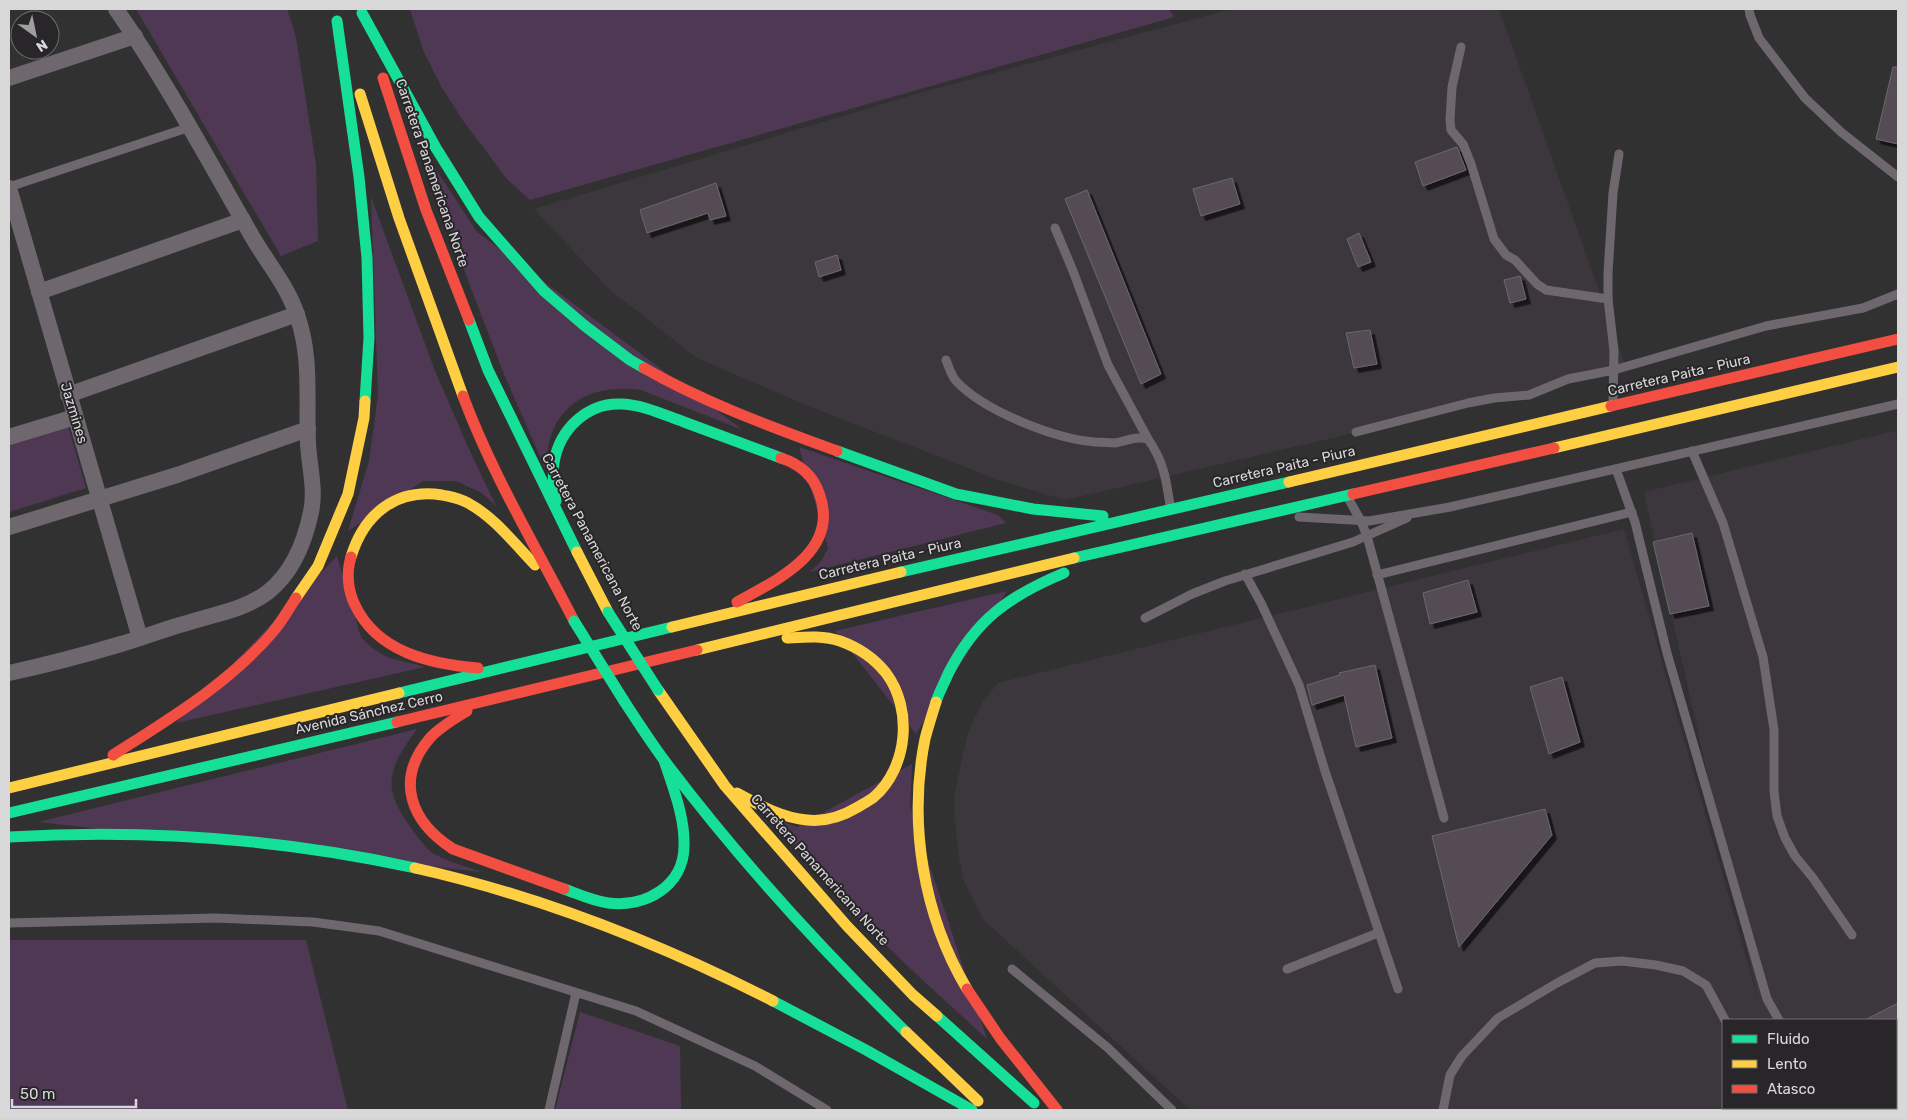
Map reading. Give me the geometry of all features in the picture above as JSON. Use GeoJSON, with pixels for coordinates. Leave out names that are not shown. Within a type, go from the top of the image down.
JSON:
{"type":"FeatureCollection","features":[{"type":"Feature","properties":{"kind":"highway"},"geometry":{"type":"LineString","coordinates":[[333,9],[399,218],[471,418],[553,584],[574,621],[624,701],[664,760],[726,838],[823,950],[890,1019],[989,1110]]}},
{"type":"Feature","properties":{"kind":"highway"},"geometry":{"type":"LineString","coordinates":[[361,11],[436,148],[479,216],[544,291],[585,326],[630,360],[666,381],[709,401],[796,436],[956,494],[1033,509],[1130,518]]}},
{"type":"Feature","properties":{"kind":"highway","name":"Carretera Panamericana Norte"},"geometry":{"type":"LineString","coordinates":[[361,11],[426,210],[488,370],[560,519],[608,612],[658,690],[725,786],[846,926],[907,988],[1043,1110]]}},
{"type":"Feature","properties":{"kind":"highway"},"geometry":{"type":"LineString","coordinates":[[95,767],[190,703],[238,666],[262,644],[290,610],[313,576],[338,525],[346,501],[359,452],[367,381],[370,319],[365,231],[337,21]]}},
{"type":"Feature","properties":{"kind":"highway","name":"Carretera Paita - Piura"},"geometry":{"type":"LineString","coordinates":[[677,626],[1130,518],[1898,340]]}},
{"type":"Feature","properties":{"kind":"highway"},"geometry":{"type":"LineString","coordinates":[[736,640],[1128,545],[1898,368]]}},
{"type":"Feature","properties":{"kind":"highway"},"geometry":{"type":"LineString","coordinates":[[560,519],[553,475],[556,451],[562,437],[577,419],[596,408],[607,405],[626,404],[648,409],[794,464],[814,482],[821,499],[823,527],[817,544],[805,560],[796,567],[714,616]]}},
{"type":"Feature","properties":{"kind":"highway"},"geometry":{"type":"LineString","coordinates":[[497,669],[455,665],[413,655],[386,642],[369,628],[356,608],[348,586],[349,560],[352,547],[363,526],[376,512],[404,497],[429,494],[458,498],[467,502],[487,517],[553,584]]}},
{"type":"Feature","properties":{"kind":"highway"},"geometry":{"type":"LineString","coordinates":[[1058,1110],[1021,1067],[976,1007],[950,959],[932,909],[923,864],[918,805],[920,772],[929,724],[946,677],[959,652],[984,621],[1017,596],[1128,545]]}},
{"type":"Feature","properties":{"kind":"highway","name":"Avenida Sánchez Cerro"},"geometry":{"type":"LineString","coordinates":[[9,788],[677,626]]}},
{"type":"Feature","properties":{"kind":"highway"},"geometry":{"type":"LineString","coordinates":[[725,786],[783,815],[809,820],[830,818],[853,810],[873,798],[882,789],[890,779],[900,757],[904,737],[898,694],[880,665],[861,650],[839,641],[824,638],[736,640]]}},
{"type":"Feature","properties":{"kind":"highway","name":"Avenida Sánchez Cerro"},"geometry":{"type":"LineString","coordinates":[[9,813],[482,702],[736,640]]}},
{"type":"Feature","properties":{"kind":"highway"},"geometry":{"type":"LineString","coordinates":[[482,702],[437,732],[422,749],[411,780],[412,800],[418,818],[435,839],[453,849],[600,902],[619,904],[643,901],[663,890],[677,874],[683,858],[684,839],[681,817],[664,760]]}},
{"type":"Feature","properties":{"kind":"highway"},"geometry":{"type":"LineString","coordinates":[[9,837],[118,833],[245,839],[398,864],[480,884],[531,899],[580,917],[705,967],[827,1027],[893,1063],[972,1110]]}},
{"type":"Feature","properties":{"kind":"street"},"geometry":{"type":"LineString","coordinates":[[9,673],[140,638],[252,603],[278,583],[298,553],[312,509],[308,429],[308,366],[306,344],[297,314],[288,293],[242,220],[190,127],[135,36],[116,9]]}},
{"type":"Feature","properties":{"kind":"street"},"geometry":{"type":"LineString","coordinates":[[9,78],[135,36]]}},
{"type":"Feature","properties":{"kind":"street","name":"Jazmines"},"geometry":{"type":"LineString","coordinates":[[9,187],[140,638]]}},
{"type":"Feature","properties":{"kind":"street"},"geometry":{"type":"LineString","coordinates":[[39,292],[242,220]]}},
{"type":"Feature","properties":{"kind":"street"},"geometry":{"type":"LineString","coordinates":[[68,395],[297,314]]}},
{"type":"Feature","properties":{"kind":"street"},"geometry":{"type":"LineString","coordinates":[[9,437],[75,417]]}},
{"type":"Feature","properties":{"kind":"street"},"geometry":{"type":"LineString","coordinates":[[9,527],[177,475],[308,429]]}},
{"type":"Feature","properties":{"kind":"lane"},"geometry":{"type":"LineString","coordinates":[[1749,9],[1760,38],[1805,98],[1842,132],[1898,177]]}},
{"type":"Feature","properties":{"kind":"lane"},"geometry":{"type":"LineString","coordinates":[[1461,47],[1452,87],[1451,130],[1463,144],[1471,164],[1494,239],[1506,255],[1515,260],[1537,284],[1546,290],[1608,299]]}},
{"type":"Feature","properties":{"kind":"lane"},"geometry":{"type":"LineString","coordinates":[[9,187],[190,127]]}},
{"type":"Feature","properties":{"kind":"lane"},"geometry":{"type":"LineString","coordinates":[[1613,406],[1614,351],[1608,299],[1613,193],[1619,154]]}},
{"type":"Feature","properties":{"kind":"lane"},"geometry":{"type":"LineString","coordinates":[[1055,228],[1108,365],[1161,460],[1166,478],[1170,509]]}},
{"type":"Feature","properties":{"kind":"lane"},"geometry":{"type":"LineString","coordinates":[[1356,432],[1468,403],[1494,398],[1529,395],[1568,379],[1614,370],[1766,326],[1863,308],[1898,294]]}},
{"type":"Feature","properties":{"kind":"lane"},"geometry":{"type":"LineString","coordinates":[[946,360],[956,381],[984,402],[1051,434],[1076,440],[1098,442],[1116,442],[1139,437],[1148,439]]}},
{"type":"Feature","properties":{"kind":"lane"},"geometry":{"type":"LineString","coordinates":[[1262,515],[1369,521],[1450,507],[1898,404]]}},
{"type":"Feature","properties":{"kind":"lane"},"geometry":{"type":"LineString","coordinates":[[1692,451],[1723,522],[1763,657],[1774,730],[1774,791],[1777,816],[1785,838],[1795,856],[1813,878],[1852,934]]}},
{"type":"Feature","properties":{"kind":"lane"},"geometry":{"type":"LineString","coordinates":[[1616,469],[1632,512],[1667,652],[1767,999],[1778,1019]]}},
{"type":"Feature","properties":{"kind":"lane"},"geometry":{"type":"LineString","coordinates":[[1347,495],[1367,536],[1444,818]]}},
{"type":"Feature","properties":{"kind":"lane"},"geometry":{"type":"LineString","coordinates":[[1145,618],[1192,594],[1245,574],[1352,542],[1421,512]]}},
{"type":"Feature","properties":{"kind":"lane"},"geometry":{"type":"LineString","coordinates":[[1377,575],[1632,512]]}},
{"type":"Feature","properties":{"kind":"lane"},"geometry":{"type":"LineString","coordinates":[[1245,574],[1262,603],[1299,685],[1325,771],[1398,989]]}},
{"type":"Feature","properties":{"kind":"lane"},"geometry":{"type":"LineString","coordinates":[[9,923],[216,918],[313,922],[379,931],[636,1011],[755,1066],[827,1110]]}},
{"type":"Feature","properties":{"kind":"lane"},"geometry":{"type":"LineString","coordinates":[[1287,969],[1378,933]]}},
{"type":"Feature","properties":{"kind":"lane"},"geometry":{"type":"LineString","coordinates":[[1443,1110],[1450,1075],[1462,1056],[1498,1018],[1595,963],[1622,961],[1656,965],[1683,971],[1706,985],[1724,1019]]}},
{"type":"Feature","properties":{"kind":"lane"},"geometry":{"type":"LineString","coordinates":[[1012,969],[1108,1048],[1172,1110]]}},
{"type":"Feature","properties":{"kind":"lane"},"geometry":{"type":"LineString","coordinates":[[549,1110],[576,993]]}},
{"type":"Feature","properties":{"kind":"shaded area"},"geometry":{"type":"Polygon","coordinates":[[[136,9],[287,9],[296,37],[316,165],[318,241],[281,256],[136,9]]]}},
{"type":"Feature","properties":{"kind":"shaded area"},"geometry":{"type":"Polygon","coordinates":[[[410,9],[1169,9],[1174,17],[530,200],[507,179],[464,122],[442,88],[423,50],[410,9]]]}},
{"type":"Feature","properties":{"kind":"shaded area"},"geometry":{"type":"Polygon","coordinates":[[[1232,9],[1499,9],[1627,370],[1065,500],[999,480],[811,407],[697,358],[610,290],[534,209],[916,94],[1232,9]]]}},
{"type":"Feature","properties":{"kind":"shaded area"},"geometry":{"type":"Polygon","coordinates":[[[422,148],[477,232],[743,430],[641,390],[614,389],[602,391],[578,400],[560,418],[550,439],[545,468],[504,374],[467,278],[422,148]]]}},
{"type":"Feature","properties":{"kind":"shaded area"},"geometry":{"type":"Polygon","coordinates":[[[371,197],[435,371],[496,506],[482,493],[456,481],[423,481],[348,531],[369,461],[378,395],[371,197]]]}},
{"type":"Feature","properties":{"kind":"shaded area"},"geometry":{"type":"Polygon","coordinates":[[[68,426],[86,488],[9,512],[9,444],[68,426]]]}},
{"type":"Feature","properties":{"kind":"shaded area"},"geometry":{"type":"Polygon","coordinates":[[[1895,431],[1898,445],[1898,1110],[1190,1110],[983,919],[964,881],[958,852],[955,821],[955,791],[968,732],[982,703],[998,683],[1624,529],[1759,1003],[1644,492],[1895,431]]]}},
{"type":"Feature","properties":{"kind":"shaded area"},"geometry":{"type":"Polygon","coordinates":[[[799,447],[998,515],[1006,523],[810,572],[822,560],[828,548],[799,447]]]}},
{"type":"Feature","properties":{"kind":"shaded area"},"geometry":{"type":"Polygon","coordinates":[[[337,556],[361,637],[368,645],[390,658],[425,667],[176,723],[337,556]]]}},
{"type":"Feature","properties":{"kind":"shaded area"},"geometry":{"type":"Polygon","coordinates":[[[1007,591],[916,734],[835,631],[1007,591]]]}},
{"type":"Feature","properties":{"kind":"shaded area"},"geometry":{"type":"Polygon","coordinates":[[[417,729],[395,766],[392,777],[392,789],[395,800],[411,828],[431,852],[481,872],[38,822],[417,729]]]}},
{"type":"Feature","properties":{"kind":"shaded area"},"geometry":{"type":"Polygon","coordinates":[[[912,764],[910,806],[987,1039],[860,920],[770,817],[797,827],[912,764]]]}},
{"type":"Feature","properties":{"kind":"shaded area"},"geometry":{"type":"Polygon","coordinates":[[[9,940],[306,940],[348,1110],[9,1110],[9,940]]]}},
{"type":"Feature","properties":{"kind":"shaded area"},"geometry":{"type":"Polygon","coordinates":[[[580,1012],[680,1046],[681,1110],[555,1110],[580,1012]]]}},
{"type":"Feature","properties":{"kind":"building"},"geometry":{"type":"Polygon","coordinates":[[[1893,67],[1898,67],[1898,144],[1876,139],[1893,67]]]}},
{"type":"Feature","properties":{"kind":"building"},"geometry":{"type":"Polygon","coordinates":[[[1457,147],[1466,170],[1423,186],[1415,162],[1457,147]]]}},
{"type":"Feature","properties":{"kind":"building"},"geometry":{"type":"Polygon","coordinates":[[[1232,178],[1240,204],[1201,216],[1193,189],[1232,178]]]}},
{"type":"Feature","properties":{"kind":"building"},"geometry":{"type":"Polygon","coordinates":[[[716,183],[726,216],[710,220],[708,213],[647,233],[640,210],[716,183]]]}},
{"type":"Feature","properties":{"kind":"building"},"geometry":{"type":"Polygon","coordinates":[[[1087,190],[1161,374],[1141,384],[1065,199],[1087,190]]]}},
{"type":"Feature","properties":{"kind":"building"},"geometry":{"type":"Polygon","coordinates":[[[1359,233],[1371,262],[1358,267],[1347,239],[1359,233]]]}},
{"type":"Feature","properties":{"kind":"building"},"geometry":{"type":"Polygon","coordinates":[[[837,255],[841,270],[819,277],[815,262],[837,255]]]}},
{"type":"Feature","properties":{"kind":"building"},"geometry":{"type":"Polygon","coordinates":[[[1520,276],[1526,299],[1510,303],[1504,280],[1520,276]]]}},
{"type":"Feature","properties":{"kind":"building"},"geometry":{"type":"Polygon","coordinates":[[[1370,330],[1377,364],[1354,368],[1346,333],[1370,330]]]}},
{"type":"Feature","properties":{"kind":"building"},"geometry":{"type":"Polygon","coordinates":[[[1692,533],[1709,606],[1670,614],[1653,542],[1692,533]]]}},
{"type":"Feature","properties":{"kind":"building"},"geometry":{"type":"Polygon","coordinates":[[[1468,580],[1477,612],[1430,624],[1423,593],[1468,580]]]}},
{"type":"Feature","properties":{"kind":"building"},"geometry":{"type":"Polygon","coordinates":[[[1375,665],[1392,738],[1356,747],[1344,695],[1312,705],[1307,685],[1340,675],[1339,673],[1375,665]]]}},
{"type":"Feature","properties":{"kind":"building"},"geometry":{"type":"Polygon","coordinates":[[[1562,677],[1580,742],[1549,754],[1530,687],[1562,677]]]}},
{"type":"Feature","properties":{"kind":"building"},"geometry":{"type":"Polygon","coordinates":[[[1545,809],[1552,835],[1459,947],[1432,836],[1545,809]]]}},
{"type":"Feature","properties":{"kind":"building"},"geometry":{"type":"Polygon","coordinates":[[[1898,1003],[1898,1020],[1867,1019],[1898,1003]]]}},
{"type":"Feature","properties":{"kind":"traffic: fast"},"geometry":{"type":"LineString","coordinates":[[362,13],[436,148],[479,217],[544,291],[585,326],[630,360],[644,368]]}},
{"type":"Feature","properties":{"kind":"traffic: fast"},"geometry":{"type":"LineString","coordinates":[[337,21],[359,177],[367,258],[369,338],[365,401]]}},
{"type":"Feature","properties":{"kind":"traffic: fast"},"geometry":{"type":"LineString","coordinates":[[469,320],[488,370],[577,552]]}},
{"type":"Feature","properties":{"kind":"traffic: fast"},"geometry":{"type":"LineString","coordinates":[[556,501],[553,468],[557,451],[568,429],[586,413],[609,405],[622,404],[646,408],[781,458]]}},
{"type":"Feature","properties":{"kind":"traffic: fast"},"geometry":{"type":"LineString","coordinates":[[837,451],[956,494],[1033,509],[1103,516]]}},
{"type":"Feature","properties":{"kind":"traffic: fast"},"geometry":{"type":"LineString","coordinates":[[901,572],[1289,482]]}},
{"type":"Feature","properties":{"kind":"traffic: fast"},"geometry":{"type":"LineString","coordinates":[[1074,558],[1353,494]]}},
{"type":"Feature","properties":{"kind":"traffic: fast"},"geometry":{"type":"LineString","coordinates":[[936,702],[958,655],[982,624],[1010,601],[1026,591],[1064,573]]}},
{"type":"Feature","properties":{"kind":"traffic: fast"},"geometry":{"type":"LineString","coordinates":[[608,612],[658,690]]}},
{"type":"Feature","properties":{"kind":"traffic: fast"},"geometry":{"type":"LineString","coordinates":[[574,621],[624,701]]}},
{"type":"Feature","properties":{"kind":"traffic: fast"},"geometry":{"type":"LineString","coordinates":[[399,693],[672,627]]}},
{"type":"Feature","properties":{"kind":"traffic: fast"},"geometry":{"type":"LineString","coordinates":[[624,701],[664,760],[720,831],[810,934],[906,1032]]}},
{"type":"Feature","properties":{"kind":"traffic: fast"},"geometry":{"type":"LineString","coordinates":[[9,813],[397,722]]}},
{"type":"Feature","properties":{"kind":"traffic: fast"},"geometry":{"type":"LineString","coordinates":[[564,889],[597,901],[622,904],[648,898],[670,883],[682,860],[684,835],[678,803],[664,760]]}},
{"type":"Feature","properties":{"kind":"traffic: fast"},"geometry":{"type":"LineString","coordinates":[[9,837],[112,834],[213,838],[314,849],[415,868]]}},
{"type":"Feature","properties":{"kind":"traffic: fast"},"geometry":{"type":"LineString","coordinates":[[773,1001],[866,1050],[972,1110]]}},
{"type":"Feature","properties":{"kind":"traffic: fast"},"geometry":{"type":"LineString","coordinates":[[937,1016],[1034,1103]]}},
{"type":"Feature","properties":{"kind":"traffic: slow"},"geometry":{"type":"LineString","coordinates":[[360,94],[399,218],[463,396]]}},
{"type":"Feature","properties":{"kind":"traffic: slow"},"geometry":{"type":"LineString","coordinates":[[1554,448],[1898,367]]}},
{"type":"Feature","properties":{"kind":"traffic: slow"},"geometry":{"type":"LineString","coordinates":[[296,598],[318,566],[348,494],[364,418],[365,401]]}},
{"type":"Feature","properties":{"kind":"traffic: slow"},"geometry":{"type":"LineString","coordinates":[[1289,482],[1611,406]]}},
{"type":"Feature","properties":{"kind":"traffic: slow"},"geometry":{"type":"LineString","coordinates":[[351,557],[364,528],[384,507],[396,500],[425,494],[442,495],[465,501],[503,531],[535,565]]}},
{"type":"Feature","properties":{"kind":"traffic: slow"},"geometry":{"type":"LineString","coordinates":[[577,552],[608,612]]}},
{"type":"Feature","properties":{"kind":"traffic: slow"},"geometry":{"type":"LineString","coordinates":[[697,650],[1074,558]]}},
{"type":"Feature","properties":{"kind":"traffic: slow"},"geometry":{"type":"LineString","coordinates":[[672,627],[901,572]]}},
{"type":"Feature","properties":{"kind":"traffic: slow"},"geometry":{"type":"LineString","coordinates":[[737,793],[789,817],[814,820],[834,818],[874,797],[885,785],[894,770],[900,754],[903,720],[895,687],[886,673],[865,654],[853,646],[840,641],[820,637],[787,638]]}},
{"type":"Feature","properties":{"kind":"traffic: slow"},"geometry":{"type":"LineString","coordinates":[[658,690],[725,786],[847,926],[913,995],[937,1016]]}},
{"type":"Feature","properties":{"kind":"traffic: slow"},"geometry":{"type":"LineString","coordinates":[[9,788],[399,693]]}},
{"type":"Feature","properties":{"kind":"traffic: slow"},"geometry":{"type":"LineString","coordinates":[[936,702],[925,739],[920,771],[918,803],[919,836],[923,868],[939,931],[967,989]]}},
{"type":"Feature","properties":{"kind":"traffic: slow"},"geometry":{"type":"LineString","coordinates":[[415,868],[508,892],[598,923],[687,960],[773,1001]]}},
{"type":"Feature","properties":{"kind":"traffic: slow"},"geometry":{"type":"LineString","coordinates":[[906,1032],[978,1101]]}},
{"type":"Feature","properties":{"kind":"traffic: jam"},"geometry":{"type":"LineString","coordinates":[[383,78],[426,210],[469,320]]}},
{"type":"Feature","properties":{"kind":"traffic: jam"},"geometry":{"type":"LineString","coordinates":[[1611,406],[1898,339]]}},
{"type":"Feature","properties":{"kind":"traffic: jam"},"geometry":{"type":"LineString","coordinates":[[644,368],[715,403],[837,451]]}},
{"type":"Feature","properties":{"kind":"traffic: jam"},"geometry":{"type":"LineString","coordinates":[[463,396],[487,454],[574,621]]}},
{"type":"Feature","properties":{"kind":"traffic: jam"},"geometry":{"type":"LineString","coordinates":[[1353,494],[1554,448]]}},
{"type":"Feature","properties":{"kind":"traffic: jam"},"geometry":{"type":"LineString","coordinates":[[737,602],[770,584],[801,561],[813,547],[821,531],[823,513],[819,493],[813,481],[794,463],[781,458]]}},
{"type":"Feature","properties":{"kind":"traffic: jam"},"geometry":{"type":"LineString","coordinates":[[351,557],[348,576],[353,600],[365,621],[377,634],[391,645],[424,659],[478,668]]}},
{"type":"Feature","properties":{"kind":"traffic: jam"},"geometry":{"type":"LineString","coordinates":[[113,755],[197,700],[236,669],[275,629],[296,598]]}},
{"type":"Feature","properties":{"kind":"traffic: jam"},"geometry":{"type":"LineString","coordinates":[[397,722],[697,650]]}},
{"type":"Feature","properties":{"kind":"traffic: jam"},"geometry":{"type":"LineString","coordinates":[[467,711],[447,723],[434,734],[419,754],[410,784],[412,799],[418,813],[438,838],[453,849],[564,889]]}},
{"type":"Feature","properties":{"kind":"traffic: jam"},"geometry":{"type":"LineString","coordinates":[[967,989],[1000,1038],[1057,1110]]}}]}
